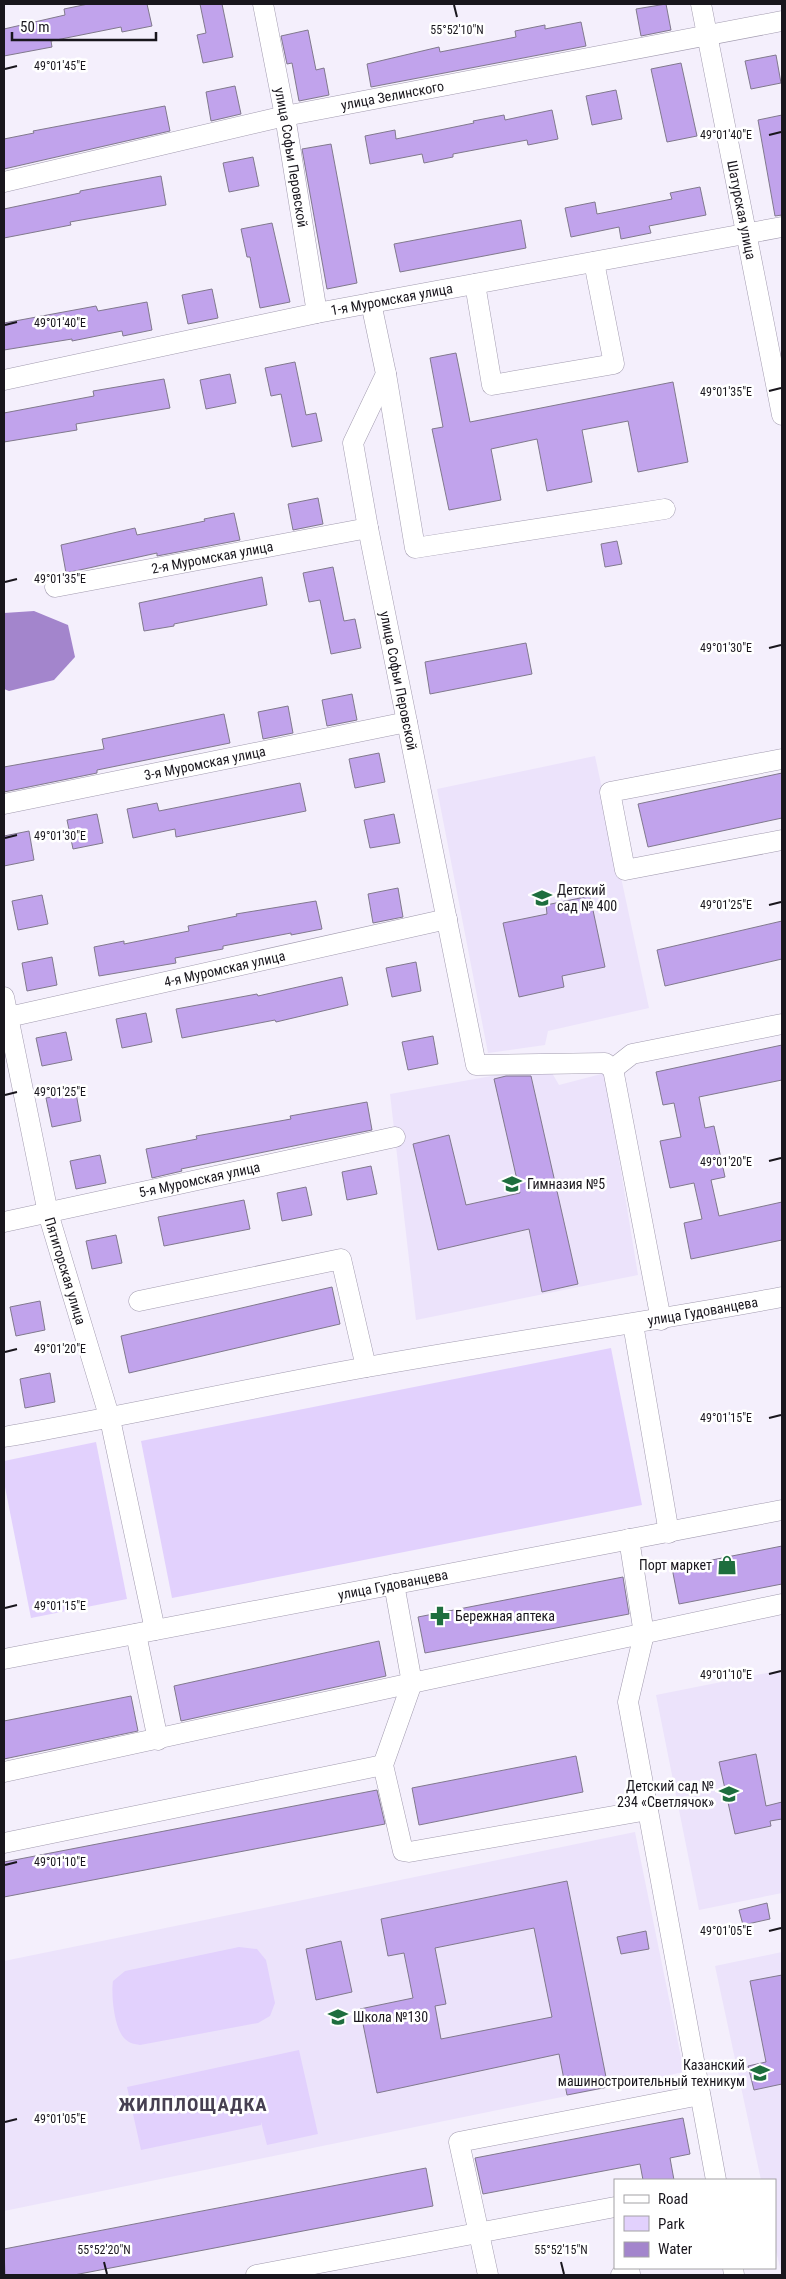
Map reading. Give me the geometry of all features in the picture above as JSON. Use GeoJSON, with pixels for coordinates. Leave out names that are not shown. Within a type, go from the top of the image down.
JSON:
{"type":"FeatureCollection","features":[{"type":"Feature","properties":{"kind":"street","name":"улица Софьи Перовской"},"geometry":{"type":"LineString","coordinates":[[263,4],[286,116],[317,313]]}},
{"type":"Feature","properties":{"kind":"street","name":"Шатурская улица"},"geometry":{"type":"LineString","coordinates":[[701,4],[782,415]]}},
{"type":"Feature","properties":{"kind":"street","name":"улица Зелинского"},"geometry":{"type":"LineString","coordinates":[[4,182],[286,116],[782,21]]}},
{"type":"Feature","properties":{"kind":"street","name":"1-я Муромская улица"},"geometry":{"type":"LineString","coordinates":[[4,380],[317,313],[782,227]]}},
{"type":"Feature","properties":{"kind":"street"},"geometry":{"type":"LineString","coordinates":[[475,284],[492,386],[614,364],[594,262]]}},
{"type":"Feature","properties":{"kind":"street"},"geometry":{"type":"LineString","coordinates":[[371,303],[386,374],[416,548],[665,509]]}},
{"type":"Feature","properties":{"kind":"street","name":"улица Софьи Перовской"},"geometry":{"type":"LineString","coordinates":[[386,374],[353,443],[368,528],[476,1065],[605,1063],[613,1069]]}},
{"type":"Feature","properties":{"kind":"street","name":"2-я Муромская улица"},"geometry":{"type":"LineString","coordinates":[[55,587],[368,528]]}},
{"type":"Feature","properties":{"kind":"street","name":"3-я Муромская улица"},"geometry":{"type":"LineString","coordinates":[[4,804],[407,722]]}},
{"type":"Feature","properties":{"kind":"street"},"geometry":{"type":"LineString","coordinates":[[782,759],[610,792],[625,870],[782,840]]}},
{"type":"Feature","properties":{"kind":"street","name":"4-я Муромская улица"},"geometry":{"type":"LineString","coordinates":[[5,1010],[447,919]]}},
{"type":"Feature","properties":{"kind":"street","name":"Пятигорская улица"},"geometry":{"type":"LineString","coordinates":[[5,1010],[48,1213],[110,1419],[145,1632],[158,1740]]}},
{"type":"Feature","properties":{"kind":"street"},"geometry":{"type":"LineString","coordinates":[[661,1320],[613,1069],[632,1054],[782,1024]]}},
{"type":"Feature","properties":{"kind":"street","name":"5-я Муромская улица"},"geometry":{"type":"LineString","coordinates":[[4,1222],[395,1137]]}},
{"type":"Feature","properties":{"kind":"street"},"geometry":{"type":"LineString","coordinates":[[139,1302],[341,1259],[366,1367]]}},
{"type":"Feature","properties":{"kind":"street","name":"улица Гудованцева"},"geometry":{"type":"LineString","coordinates":[[4,1437],[110,1419],[366,1367],[661,1320],[782,1297]]}},
{"type":"Feature","properties":{"kind":"street"},"geometry":{"type":"LineString","coordinates":[[633,1324],[669,1533]]}},
{"type":"Feature","properties":{"kind":"street","name":"улица Гудованцева"},"geometry":{"type":"LineString","coordinates":[[4,1659],[782,1510]]}},
{"type":"Feature","properties":{"kind":"street"},"geometry":{"type":"LineString","coordinates":[[629,1539],[644,1634],[628,1702],[716,2179]]}},
{"type":"Feature","properties":{"kind":"street"},"geometry":{"type":"LineString","coordinates":[[394,1584],[412,1683],[384,1766],[403,1851],[409,1852],[648,1810]]}},
{"type":"Feature","properties":{"kind":"street"},"geometry":{"type":"LineString","coordinates":[[4,1772],[782,1604]]}},
{"type":"Feature","properties":{"kind":"street"},"geometry":{"type":"LineString","coordinates":[[4,1843],[384,1766]]}},
{"type":"Feature","properties":{"kind":"street"},"geometry":{"type":"LineString","coordinates":[[488,2275],[459,2142],[700,2095]]}},
{"type":"Feature","properties":{"kind":"street"},"geometry":{"type":"LineString","coordinates":[[256,2275],[614,2206]]}},
{"type":"Feature","properties":{"kind":"street"},"geometry":{"type":"LineString","coordinates":[[621,2275],[630,2274],[629,2269]]}},
{"type":"Feature","properties":{"kind":"shaded area","name":"Детский сад № 400"},"geometry":{"type":"Polygon","coordinates":[[[595,756],[649,1008],[548,1031],[545,1045],[488,1053],[437,789],[595,756]]]}},
{"type":"Feature","properties":{"kind":"shaded area","name":"Гимназия №5"},"geometry":{"type":"Polygon","coordinates":[[[548,1066],[559,1085],[605,1073],[638,1275],[416,1320],[390,1094],[548,1066]]]}},
{"type":"Feature","properties":{"kind":"shaded area","name":"Детский сад № 234 «Светлячок»"},"geometry":{"type":"Polygon","coordinates":[[[782,1670],[782,1893],[699,1910],[656,1695],[782,1670]]]}},
{"type":"Feature","properties":{"kind":"shaded area","name":"Школа №130"},"geometry":{"type":"Polygon","coordinates":[[[635,1832],[684,2072],[4,2211],[4,1961],[635,1832]]]}},
{"type":"Feature","properties":{"kind":"shaded area","name":"Казанский машиностроительный техникум"},"geometry":{"type":"Polygon","coordinates":[[[782,1952],[782,2275],[776,2251],[776,2179],[761,2179],[715,1966],[782,1952]]]}},
{"type":"Feature","properties":{"kind":"green space"},"geometry":{"type":"Polygon","coordinates":[[[611,1348],[642,1505],[172,1598],[141,1441],[611,1348]]]}},
{"type":"Feature","properties":{"kind":"green space"},"geometry":{"type":"Polygon","coordinates":[[[96,1442],[127,1599],[31,1618],[4,1482],[4,1461],[96,1442]]]}},
{"type":"Feature","properties":{"kind":"green space"},"geometry":{"type":"Polygon","coordinates":[[[239,1947],[257,1949],[266,1960],[275,2003],[270,2016],[258,2023],[140,2045],[128,2041],[121,2034],[114,2011],[112,1987],[113,1981],[125,1971],[239,1947]]]}},
{"type":"Feature","properties":{"kind":"green space"},"geometry":{"type":"Polygon","coordinates":[[[299,2050],[318,2134],[267,2145],[261,2122],[261,2125],[141,2150],[127,2087],[299,2050]]]}},
{"type":"Feature","properties":{"kind":"water"},"geometry":{"type":"Polygon","coordinates":[[[34,611],[68,625],[75,657],[54,680],[9,691],[4,689],[4,613],[34,611]]]}},
{"type":"Feature","properties":{"kind":"building"},"geometry":{"type":"Polygon","coordinates":[[[88,4],[147,4],[152,26],[122,32],[121,27],[51,41],[52,47],[4,56],[4,29],[65,15],[64,9],[88,4]]]}},
{"type":"Feature","properties":{"kind":"building"},"geometry":{"type":"Polygon","coordinates":[[[200,4],[222,4],[233,57],[203,63],[197,35],[206,33],[200,4]]]}},
{"type":"Feature","properties":{"kind":"building"},"geometry":{"type":"Polygon","coordinates":[[[666,4],[671,30],[641,36],[636,9],[666,4]]]}},
{"type":"Feature","properties":{"kind":"building"},"geometry":{"type":"Polygon","coordinates":[[[581,22],[586,46],[371,87],[367,64],[439,47],[440,52],[516,37],[515,31],[545,25],[545,29],[581,22]]]}},
{"type":"Feature","properties":{"kind":"building"},"geometry":{"type":"Polygon","coordinates":[[[308,30],[316,70],[324,68],[329,95],[299,101],[292,63],[287,64],[281,36],[308,30]]]}},
{"type":"Feature","properties":{"kind":"building"},"geometry":{"type":"Polygon","coordinates":[[[776,55],[781,83],[751,89],[745,61],[776,55]]]}},
{"type":"Feature","properties":{"kind":"building"},"geometry":{"type":"Polygon","coordinates":[[[681,63],[697,136],[667,142],[651,69],[681,63]]]}},
{"type":"Feature","properties":{"kind":"building"},"geometry":{"type":"Polygon","coordinates":[[[235,86],[241,114],[211,121],[206,92],[235,86]]]}},
{"type":"Feature","properties":{"kind":"building"},"geometry":{"type":"Polygon","coordinates":[[[616,90],[622,119],[592,125],[586,96],[616,90]]]}},
{"type":"Feature","properties":{"kind":"building"},"geometry":{"type":"Polygon","coordinates":[[[165,106],[170,131],[4,169],[4,139],[34,133],[33,131],[165,106]]]}},
{"type":"Feature","properties":{"kind":"building"},"geometry":{"type":"Polygon","coordinates":[[[552,110],[558,139],[528,145],[527,140],[453,154],[453,157],[424,163],[422,154],[370,164],[365,136],[395,130],[396,139],[504,115],[505,120],[552,110]]]}},
{"type":"Feature","properties":{"kind":"building"},"geometry":{"type":"Polygon","coordinates":[[[782,115],[782,215],[775,216],[758,120],[782,115]]]}},
{"type":"Feature","properties":{"kind":"building"},"geometry":{"type":"Polygon","coordinates":[[[331,144],[357,283],[327,289],[302,149],[331,144]]]}},
{"type":"Feature","properties":{"kind":"building"},"geometry":{"type":"Polygon","coordinates":[[[253,157],[259,186],[229,192],[223,163],[253,157]]]}},
{"type":"Feature","properties":{"kind":"building"},"geometry":{"type":"Polygon","coordinates":[[[161,176],[166,205],[70,222],[71,225],[4,238],[4,209],[80,193],[80,191],[161,176]]]}},
{"type":"Feature","properties":{"kind":"building"},"geometry":{"type":"Polygon","coordinates":[[[700,187],[706,215],[649,226],[651,233],[621,239],[619,227],[571,237],[565,208],[595,202],[597,214],[672,199],[670,193],[700,187]]]}},
{"type":"Feature","properties":{"kind":"building"},"geometry":{"type":"Polygon","coordinates":[[[521,220],[526,248],[400,272],[394,244],[521,220]]]}},
{"type":"Feature","properties":{"kind":"building"},"geometry":{"type":"Polygon","coordinates":[[[272,223],[290,302],[260,308],[250,257],[247,257],[241,229],[272,223]]]}},
{"type":"Feature","properties":{"kind":"building"},"geometry":{"type":"Polygon","coordinates":[[[212,289],[218,318],[188,324],[182,295],[212,289]]]}},
{"type":"Feature","properties":{"kind":"building"},"geometry":{"type":"Polygon","coordinates":[[[147,302],[152,330],[123,336],[122,331],[72,341],[72,339],[4,350],[4,323],[96,306],[98,311],[147,302]]]}},
{"type":"Feature","properties":{"kind":"building"},"geometry":{"type":"Polygon","coordinates":[[[456,353],[470,422],[673,382],[688,462],[638,472],[628,421],[582,430],[592,482],[547,491],[537,439],[491,449],[501,500],[449,510],[432,429],[443,427],[430,358],[456,353]]]}},
{"type":"Feature","properties":{"kind":"building"},"geometry":{"type":"Polygon","coordinates":[[[295,362],[306,415],[316,413],[322,441],[292,447],[281,394],[271,396],[265,368],[295,362]]]}},
{"type":"Feature","properties":{"kind":"building"},"geometry":{"type":"Polygon","coordinates":[[[230,374],[236,403],[206,409],[200,380],[230,374]]]}},
{"type":"Feature","properties":{"kind":"building"},"geometry":{"type":"Polygon","coordinates":[[[164,379],[170,408],[76,424],[77,430],[4,442],[4,413],[94,396],[93,391],[164,379]]]}},
{"type":"Feature","properties":{"kind":"building"},"geometry":{"type":"Polygon","coordinates":[[[318,498],[323,524],[293,530],[288,504],[318,498]]]}},
{"type":"Feature","properties":{"kind":"building"},"geometry":{"type":"Polygon","coordinates":[[[234,513],[240,540],[157,556],[157,553],[66,573],[61,545],[135,528],[137,535],[234,513]]]}},
{"type":"Feature","properties":{"kind":"building"},"geometry":{"type":"Polygon","coordinates":[[[617,541],[622,564],[605,567],[601,544],[617,541]]]}},
{"type":"Feature","properties":{"kind":"building"},"geometry":{"type":"Polygon","coordinates":[[[333,567],[344,621],[355,619],[361,648],[331,654],[320,600],[309,602],[303,573],[333,567]]]}},
{"type":"Feature","properties":{"kind":"building"},"geometry":{"type":"Polygon","coordinates":[[[262,577],[267,605],[144,631],[139,603],[262,577]]]}},
{"type":"Feature","properties":{"kind":"building"},"geometry":{"type":"Polygon","coordinates":[[[526,643],[532,674],[430,694],[425,662],[526,643]]]}},
{"type":"Feature","properties":{"kind":"building"},"geometry":{"type":"Polygon","coordinates":[[[352,694],[357,720],[327,726],[322,700],[352,694]]]}},
{"type":"Feature","properties":{"kind":"building"},"geometry":{"type":"Polygon","coordinates":[[[288,706],[293,733],[263,739],[258,712],[288,706]]]}},
{"type":"Feature","properties":{"kind":"building"},"geometry":{"type":"Polygon","coordinates":[[[224,714],[230,743],[97,770],[97,773],[4,792],[4,767],[104,749],[102,739],[224,714]]]}},
{"type":"Feature","properties":{"kind":"building"},"geometry":{"type":"Polygon","coordinates":[[[379,753],[385,782],[355,788],[349,759],[379,753]]]}},
{"type":"Feature","properties":{"kind":"building"},"geometry":{"type":"Polygon","coordinates":[[[782,773],[782,818],[648,847],[638,804],[782,773]]]}},
{"type":"Feature","properties":{"kind":"building"},"geometry":{"type":"Polygon","coordinates":[[[300,783],[306,811],[176,837],[175,829],[133,838],[127,809],[157,803],[159,811],[300,783]]]}},
{"type":"Feature","properties":{"kind":"building"},"geometry":{"type":"Polygon","coordinates":[[[97,814],[103,843],[73,849],[67,820],[97,814]]]}},
{"type":"Feature","properties":{"kind":"building"},"geometry":{"type":"Polygon","coordinates":[[[394,814],[400,843],[370,848],[364,820],[394,814]]]}},
{"type":"Feature","properties":{"kind":"building"},"geometry":{"type":"Polygon","coordinates":[[[29,831],[34,860],[4,866],[4,836],[29,831]]]}},
{"type":"Feature","properties":{"kind":"building"},"geometry":{"type":"Polygon","coordinates":[[[398,888],[403,917],[373,923],[368,894],[398,888]]]}},
{"type":"Feature","properties":{"kind":"building"},"geometry":{"type":"Polygon","coordinates":[[[42,895],[48,924],[18,930],[12,901],[42,895]]]}},
{"type":"Feature","properties":{"kind":"building"},"geometry":{"type":"Polygon","coordinates":[[[590,896],[605,967],[562,976],[564,987],[519,997],[503,923],[547,914],[546,905],[590,896]]]}},
{"type":"Feature","properties":{"kind":"building"},"geometry":{"type":"Polygon","coordinates":[[[316,901],[322,929],[223,946],[223,949],[175,958],[176,963],[99,976],[94,947],[124,941],[124,944],[189,931],[188,926],[237,916],[236,914],[316,901]]]}},
{"type":"Feature","properties":{"kind":"building"},"geometry":{"type":"Polygon","coordinates":[[[782,921],[782,959],[665,986],[657,950],[782,921]]]}},
{"type":"Feature","properties":{"kind":"building"},"geometry":{"type":"Polygon","coordinates":[[[52,957],[57,985],[27,991],[22,963],[52,957]]]}},
{"type":"Feature","properties":{"kind":"building"},"geometry":{"type":"Polygon","coordinates":[[[416,962],[421,991],[392,997],[386,968],[416,962]]]}},
{"type":"Feature","properties":{"kind":"building"},"geometry":{"type":"Polygon","coordinates":[[[342,977],[348,1005],[276,1022],[275,1020],[182,1038],[176,1009],[257,994],[258,996],[342,977]]]}},
{"type":"Feature","properties":{"kind":"building"},"geometry":{"type":"Polygon","coordinates":[[[146,1013],[152,1042],[122,1048],[116,1019],[146,1013]]]}},
{"type":"Feature","properties":{"kind":"building"},"geometry":{"type":"Polygon","coordinates":[[[66,1032],[72,1060],[42,1066],[36,1038],[66,1032]]]}},
{"type":"Feature","properties":{"kind":"building"},"geometry":{"type":"Polygon","coordinates":[[[433,1036],[438,1064],[408,1070],[402,1042],[433,1036]]]}},
{"type":"Feature","properties":{"kind":"building"},"geometry":{"type":"Polygon","coordinates":[[[782,1045],[782,1080],[699,1097],[705,1128],[714,1126],[725,1177],[711,1180],[719,1216],[782,1202],[782,1240],[691,1259],[684,1223],[702,1219],[694,1183],[670,1188],[660,1141],[681,1137],[674,1103],[663,1105],[656,1072],[782,1045]]]}},
{"type":"Feature","properties":{"kind":"building"},"geometry":{"type":"Polygon","coordinates":[[[506,1076],[531,1076],[578,1284],[542,1292],[529,1229],[438,1250],[413,1144],[449,1135],[466,1205],[520,1193],[494,1079],[506,1076]]]}},
{"type":"Feature","properties":{"kind":"building"},"geometry":{"type":"Polygon","coordinates":[[[76,1093],[81,1121],[52,1127],[46,1098],[76,1093]]]}},
{"type":"Feature","properties":{"kind":"building"},"geometry":{"type":"Polygon","coordinates":[[[367,1102],[372,1130],[181,1169],[182,1171],[152,1178],[146,1149],[197,1139],[196,1136],[291,1119],[290,1116],[367,1102]]]}},
{"type":"Feature","properties":{"kind":"building"},"geometry":{"type":"Polygon","coordinates":[[[100,1155],[106,1183],[76,1189],[70,1161],[100,1155]]]}},
{"type":"Feature","properties":{"kind":"building"},"geometry":{"type":"Polygon","coordinates":[[[371,1166],[377,1194],[347,1200],[342,1172],[371,1166]]]}},
{"type":"Feature","properties":{"kind":"building"},"geometry":{"type":"Polygon","coordinates":[[[306,1187],[312,1215],[282,1221],[277,1193],[306,1187]]]}},
{"type":"Feature","properties":{"kind":"building"},"geometry":{"type":"Polygon","coordinates":[[[244,1200],[250,1229],[164,1246],[158,1217],[244,1200]]]}},
{"type":"Feature","properties":{"kind":"building"},"geometry":{"type":"Polygon","coordinates":[[[116,1235],[122,1263],[92,1269],[86,1241],[116,1235]]]}},
{"type":"Feature","properties":{"kind":"building"},"geometry":{"type":"Polygon","coordinates":[[[332,1287],[340,1324],[129,1373],[121,1336],[332,1287]]]}},
{"type":"Feature","properties":{"kind":"building"},"geometry":{"type":"Polygon","coordinates":[[[40,1301],[45,1330],[16,1336],[10,1307],[40,1301]]]}},
{"type":"Feature","properties":{"kind":"building"},"geometry":{"type":"Polygon","coordinates":[[[50,1373],[55,1402],[25,1408],[20,1379],[50,1373]]]}},
{"type":"Feature","properties":{"kind":"building"},"geometry":{"type":"Polygon","coordinates":[[[782,1546],[782,1584],[679,1604],[672,1568],[782,1546]]]}},
{"type":"Feature","properties":{"kind":"building"},"geometry":{"type":"Polygon","coordinates":[[[623,1577],[629,1614],[425,1653],[418,1617],[623,1577]]]}},
{"type":"Feature","properties":{"kind":"building"},"geometry":{"type":"Polygon","coordinates":[[[379,1641],[386,1676],[181,1721],[174,1686],[379,1641]]]}},
{"type":"Feature","properties":{"kind":"building"},"geometry":{"type":"Polygon","coordinates":[[[131,1696],[138,1731],[4,1759],[4,1721],[131,1696]]]}},
{"type":"Feature","properties":{"kind":"building"},"geometry":{"type":"Polygon","coordinates":[[[756,1754],[766,1806],[782,1802],[782,1819],[770,1821],[771,1826],[735,1834],[719,1762],[756,1754]]]}},
{"type":"Feature","properties":{"kind":"building"},"geometry":{"type":"Polygon","coordinates":[[[576,1756],[583,1792],[419,1825],[412,1788],[576,1756]]]}},
{"type":"Feature","properties":{"kind":"building"},"geometry":{"type":"Polygon","coordinates":[[[377,1790],[385,1824],[4,1897],[4,1862],[377,1790]]]}},
{"type":"Feature","properties":{"kind":"building"},"geometry":{"type":"Polygon","coordinates":[[[567,1881],[608,2087],[567,2095],[559,2054],[377,2093],[360,2009],[413,1998],[404,1953],[388,1956],[381,1919],[567,1881]],[[534,1928],[435,1948],[446,2004],[435,2006],[441,2039],[552,2017],[534,1928]]]}},
{"type":"Feature","properties":{"kind":"building"},"geometry":{"type":"Polygon","coordinates":[[[767,1903],[770,1919],[743,1925],[739,1910],[767,1903]]]}},
{"type":"Feature","properties":{"kind":"building"},"geometry":{"type":"Polygon","coordinates":[[[646,1931],[649,1949],[621,1954],[617,1937],[646,1931]]]}},
{"type":"Feature","properties":{"kind":"building"},"geometry":{"type":"Polygon","coordinates":[[[341,1941],[352,1992],[316,2000],[306,1949],[341,1941]]]}},
{"type":"Feature","properties":{"kind":"building"},"geometry":{"type":"Polygon","coordinates":[[[782,1975],[782,2084],[754,2090],[748,2066],[766,2062],[750,1981],[782,1975]]]}},
{"type":"Feature","properties":{"kind":"building"},"geometry":{"type":"Polygon","coordinates":[[[683,2118],[690,2154],[670,2158],[674,2179],[643,2179],[640,2164],[483,2194],[475,2158],[683,2118]]]}},
{"type":"Feature","properties":{"kind":"building"},"geometry":{"type":"Polygon","coordinates":[[[426,2168],[433,2206],[74,2275],[5,2275],[4,2249],[426,2168]]]}},
{"type":"Feature","properties":{"kind":"place","name":"Детский сад № 400"},"geometry":{"type":"Point","coordinates":[542,898]}},
{"type":"Feature","properties":{"kind":"place","name":"Гимназия №5"},"geometry":{"type":"Point","coordinates":[512,1184]}},
{"type":"Feature","properties":{"kind":"place","name":"Порт маркет"},"geometry":{"type":"Point","coordinates":[727,1565]}},
{"type":"Feature","properties":{"kind":"place","name":"Бережная аптека"},"geometry":{"type":"Point","coordinates":[440,1616]}},
{"type":"Feature","properties":{"kind":"place","name":"Детский сад № 234 «Светлячок»"},"geometry":{"type":"Point","coordinates":[729,1794]}},
{"type":"Feature","properties":{"kind":"place","name":"Школа №130"},"geometry":{"type":"Point","coordinates":[338,2017]}},
{"type":"Feature","properties":{"kind":"place","name":"Казанский машиностроительный техникум"},"geometry":{"type":"Point","coordinates":[760,2073]}},
{"type":"Feature","properties":{"kind":"district","name":"ЖИЛПЛОЩАДКА"},"geometry":{"type":"Point","coordinates":[193,2104]}}]}
